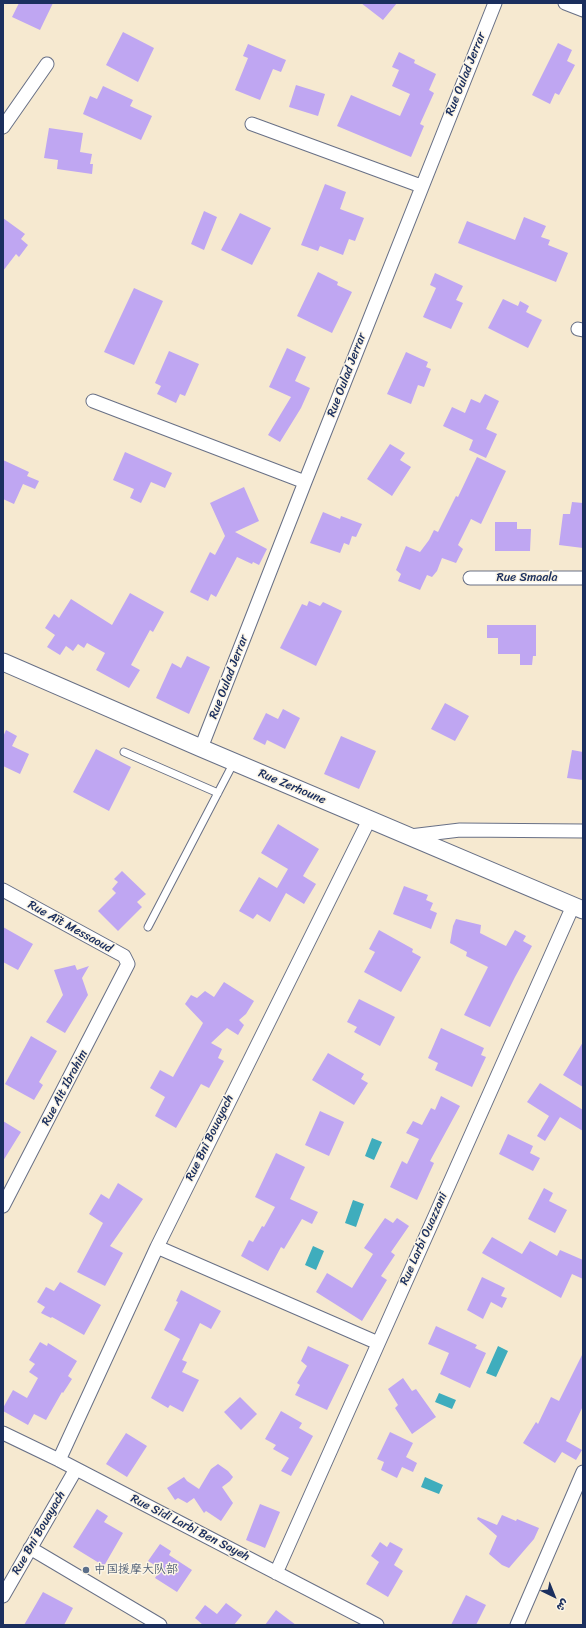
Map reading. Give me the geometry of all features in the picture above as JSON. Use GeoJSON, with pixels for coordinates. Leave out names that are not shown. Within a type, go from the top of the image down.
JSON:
{"type":"FeatureCollection","features":[{"type":"Feature","properties":{"kind":"street","name":"Rue Oulad Jerrar"},"geometry":{"type":"LineString","coordinates":[[201,748],[495,3]]}},
{"type":"Feature","properties":{"kind":"street"},"geometry":{"type":"LineString","coordinates":[[565,3],[583,10]]}},
{"type":"Feature","properties":{"kind":"street"},"geometry":{"type":"LineString","coordinates":[[3,127],[48,64]]}},
{"type":"Feature","properties":{"kind":"street"},"geometry":{"type":"LineString","coordinates":[[252,124],[422,186]]}},
{"type":"Feature","properties":{"kind":"street"},"geometry":{"type":"LineString","coordinates":[[93,401],[305,482]]}},
{"type":"Feature","properties":{"kind":"street","name":"Rue Smaala"},"geometry":{"type":"LineString","coordinates":[[470,578],[583,578]]}},
{"type":"Feature","properties":{"kind":"street","name":"Rue Zerhoune"},"geometry":{"type":"LineString","coordinates":[[3,662],[369,820],[578,908]]}},
{"type":"Feature","properties":{"kind":"street","name":"Rue Bni Bouayach"},"geometry":{"type":"LineString","coordinates":[[59,1460],[158,1247],[369,820]]}},
{"type":"Feature","properties":{"kind":"street"},"geometry":{"type":"LineString","coordinates":[[410,836],[460,830],[583,831]]}},
{"type":"Feature","properties":{"kind":"street","name":"Rue Aït Messaoud"},"geometry":{"type":"LineString","coordinates":[[3,890],[124,956],[128,964],[126,970]]}},
{"type":"Feature","properties":{"kind":"street","name":"Rue Larbi Ouazzani"},"geometry":{"type":"LineString","coordinates":[[276,1573],[378,1343],[578,908]]}},
{"type":"Feature","properties":{"kind":"street","name":"Rue Ait Ibrahim"},"geometry":{"type":"LineString","coordinates":[[3,1206],[126,970]]}},
{"type":"Feature","properties":{"kind":"street"},"geometry":{"type":"LineString","coordinates":[[158,1247],[378,1343]]}},
{"type":"Feature","properties":{"kind":"street","name":"Rue Sidi Larbi Ben Sayeh"},"geometry":{"type":"LineString","coordinates":[[3,1433],[59,1460],[377,1625]]}},
{"type":"Feature","properties":{"kind":"street","name":"Rue Bni Bouayach"},"geometry":{"type":"LineString","coordinates":[[3,1596],[76,1469]]}},
{"type":"Feature","properties":{"kind":"street"},"geometry":{"type":"LineString","coordinates":[[517,1625],[583,1472]]}},
{"type":"Feature","properties":{"kind":"street"},"geometry":{"type":"LineString","coordinates":[[30,1548],[160,1625]]}},
{"type":"Feature","properties":{"kind":"lane"},"geometry":{"type":"LineString","coordinates":[[124,752],[218,793]]}},
{"type":"Feature","properties":{"kind":"lane"},"geometry":{"type":"LineString","coordinates":[[148,927],[234,762]]}},
{"type":"Feature","properties":{"kind":"water"},"geometry":{"type":"Polygon","coordinates":[[[372,1138],[382,1142],[374,1160],[365,1156],[372,1138]]]}},
{"type":"Feature","properties":{"kind":"water"},"geometry":{"type":"Polygon","coordinates":[[[353,1200],[364,1204],[356,1227],[345,1223],[353,1200]]]}},
{"type":"Feature","properties":{"kind":"water"},"geometry":{"type":"Polygon","coordinates":[[[313,1246],[324,1251],[316,1270],[305,1265],[313,1246]]]}},
{"type":"Feature","properties":{"kind":"water"},"geometry":{"type":"Polygon","coordinates":[[[498,1346],[508,1351],[496,1377],[486,1373],[498,1346]]]}},
{"type":"Feature","properties":{"kind":"water"},"geometry":{"type":"Polygon","coordinates":[[[439,1393],[456,1400],[452,1409],[435,1402],[439,1393]]]}},
{"type":"Feature","properties":{"kind":"water"},"geometry":{"type":"Polygon","coordinates":[[[425,1477],[443,1485],[439,1494],[421,1487],[425,1477]]]}},
{"type":"Feature","properties":{"kind":"building"},"geometry":{"type":"Polygon","coordinates":[[[19,3],[53,3],[40,30],[12,17],[19,3]]]}},
{"type":"Feature","properties":{"kind":"building"},"geometry":{"type":"Polygon","coordinates":[[[361,3],[397,3],[383,20],[361,3]]]}},
{"type":"Feature","properties":{"kind":"building"},"geometry":{"type":"Polygon","coordinates":[[[123,32],[154,48],[138,82],[106,65],[123,32]]]}},
{"type":"Feature","properties":{"kind":"building"},"geometry":{"type":"Polygon","coordinates":[[[558,43],[572,50],[567,61],[575,65],[559,95],[555,93],[550,104],[532,95],[558,43]]]}},
{"type":"Feature","properties":{"kind":"building"},"geometry":{"type":"Polygon","coordinates":[[[248,44],[286,60],[281,72],[273,69],[260,100],[235,90],[248,58],[243,56],[248,44]]]}},
{"type":"Feature","properties":{"kind":"building"},"geometry":{"type":"Polygon","coordinates":[[[399,52],[415,60],[414,63],[436,74],[429,90],[434,93],[420,124],[424,126],[411,157],[337,126],[351,95],[400,116],[410,94],[392,86],[399,70],[392,67],[399,52]]]}},
{"type":"Feature","properties":{"kind":"building"},"geometry":{"type":"Polygon","coordinates":[[[296,85],[325,94],[318,116],[289,107],[296,85]]]}},
{"type":"Feature","properties":{"kind":"building"},"geometry":{"type":"Polygon","coordinates":[[[103,86],[133,100],[130,106],[152,116],[141,140],[83,114],[90,96],[97,99],[103,86]]]}},
{"type":"Feature","properties":{"kind":"building"},"geometry":{"type":"Polygon","coordinates":[[[49,128],[83,133],[80,152],[92,154],[90,164],[93,164],[92,174],[57,169],[58,160],[44,158],[49,128]]]}},
{"type":"Feature","properties":{"kind":"building"},"geometry":{"type":"Polygon","coordinates":[[[325,184],[346,192],[340,209],[364,218],[355,241],[349,239],[343,255],[320,246],[318,251],[301,245],[325,184]]]}},
{"type":"Feature","properties":{"kind":"building"},"geometry":{"type":"Polygon","coordinates":[[[204,211],[217,217],[204,250],[191,244],[204,211]]]}},
{"type":"Feature","properties":{"kind":"building"},"geometry":{"type":"Polygon","coordinates":[[[240,213],[271,228],[252,265],[221,250],[240,213]]]}},
{"type":"Feature","properties":{"kind":"building"},"geometry":{"type":"Polygon","coordinates":[[[524,217],[546,226],[541,237],[550,240],[548,245],[568,253],[556,282],[458,243],[467,221],[515,240],[524,217]]]}},
{"type":"Feature","properties":{"kind":"building"},"geometry":{"type":"Polygon","coordinates":[[[3,218],[25,234],[21,239],[28,245],[19,257],[16,254],[3,271],[3,218]]]}},
{"type":"Feature","properties":{"kind":"building"},"geometry":{"type":"Polygon","coordinates":[[[318,272],[338,282],[337,285],[352,292],[332,333],[297,316],[318,272]]]}},
{"type":"Feature","properties":{"kind":"building"},"geometry":{"type":"Polygon","coordinates":[[[435,273],[463,286],[456,300],[463,303],[451,329],[423,317],[436,288],[430,285],[435,273]]]}},
{"type":"Feature","properties":{"kind":"building"},"geometry":{"type":"Polygon","coordinates":[[[134,288],[163,301],[134,365],[104,352],[134,288]]]}},
{"type":"Feature","properties":{"kind":"building"},"geometry":{"type":"Polygon","coordinates":[[[503,299],[518,306],[520,301],[529,306],[526,312],[542,320],[528,348],[488,328],[503,299]]]}},
{"type":"Feature","properties":{"kind":"building"},"geometry":{"type":"Polygon","coordinates":[[[287,348],[306,357],[295,381],[310,388],[301,408],[280,442],[268,435],[291,397],[269,387],[287,348]]]}},
{"type":"Feature","properties":{"kind":"building"},"geometry":{"type":"Polygon","coordinates":[[[169,351],[199,364],[185,396],[180,394],[176,403],[157,394],[161,386],[155,383],[169,351]]]}},
{"type":"Feature","properties":{"kind":"building"},"geometry":{"type":"Polygon","coordinates":[[[406,352],[428,362],[426,367],[431,369],[424,387],[418,385],[411,404],[387,394],[406,352]]]}},
{"type":"Feature","properties":{"kind":"building"},"geometry":{"type":"Polygon","coordinates":[[[485,394],[499,401],[486,429],[497,434],[486,458],[469,450],[473,440],[443,426],[452,407],[465,413],[471,399],[480,403],[485,394]]]}},
{"type":"Feature","properties":{"kind":"building"},"geometry":{"type":"Polygon","coordinates":[[[390,444],[405,453],[400,460],[411,467],[392,496],[367,479],[390,444]]]}},
{"type":"Feature","properties":{"kind":"building"},"geometry":{"type":"Polygon","coordinates":[[[125,452],[172,473],[165,488],[151,482],[141,503],[130,498],[134,489],[113,480],[125,452]]]}},
{"type":"Feature","properties":{"kind":"building"},"geometry":{"type":"Polygon","coordinates":[[[477,457],[506,471],[481,524],[471,519],[458,545],[463,549],[456,563],[442,558],[437,571],[432,577],[427,575],[420,590],[398,581],[401,574],[396,570],[406,546],[420,552],[434,530],[438,532],[456,496],[458,497],[477,457]]]}},
{"type":"Feature","properties":{"kind":"building"},"geometry":{"type":"Polygon","coordinates":[[[3,460],[29,472],[27,476],[39,481],[35,489],[23,484],[14,504],[3,499],[3,460]]]}},
{"type":"Feature","properties":{"kind":"building"},"geometry":{"type":"Polygon","coordinates":[[[244,487],[259,521],[235,532],[267,549],[259,565],[253,562],[252,564],[237,557],[216,597],[211,594],[208,601],[190,592],[210,552],[215,555],[225,536],[210,503],[244,487]]]}},
{"type":"Feature","properties":{"kind":"building"},"geometry":{"type":"Polygon","coordinates":[[[572,502],[583,503],[583,548],[559,545],[563,514],[570,514],[572,502]]]}},
{"type":"Feature","properties":{"kind":"building"},"geometry":{"type":"Polygon","coordinates":[[[323,512],[340,519],[341,516],[362,524],[356,537],[352,536],[349,545],[344,543],[340,553],[310,543],[323,512]]]}},
{"type":"Feature","properties":{"kind":"building"},"geometry":{"type":"Polygon","coordinates":[[[495,522],[517,522],[517,529],[531,529],[530,551],[495,551],[495,522]]]}},
{"type":"Feature","properties":{"kind":"building"},"geometry":{"type":"Polygon","coordinates":[[[130,593],[164,612],[153,632],[150,630],[131,665],[140,670],[129,688],[96,670],[105,653],[87,643],[84,648],[78,644],[73,651],[66,646],[60,655],[47,647],[55,635],[45,628],[54,614],[59,618],[71,599],[112,625],[130,593]]]}},
{"type":"Feature","properties":{"kind":"building"},"geometry":{"type":"Polygon","coordinates":[[[309,601],[320,606],[323,602],[342,611],[316,666],[280,648],[302,604],[307,606],[309,601]]]}},
{"type":"Feature","properties":{"kind":"building"},"geometry":{"type":"Polygon","coordinates":[[[487,625],[536,625],[536,656],[533,656],[532,665],[520,665],[520,654],[498,654],[498,638],[487,638],[487,625]]]}},
{"type":"Feature","properties":{"kind":"building"},"geometry":{"type":"Polygon","coordinates":[[[187,656],[210,667],[189,714],[156,698],[172,663],[181,668],[187,656]]]}},
{"type":"Feature","properties":{"kind":"building"},"geometry":{"type":"Polygon","coordinates":[[[445,703],[469,716],[455,741],[431,729],[445,703]]]}},
{"type":"Feature","properties":{"kind":"building"},"geometry":{"type":"Polygon","coordinates":[[[283,709],[300,718],[285,749],[267,740],[265,745],[253,739],[266,713],[278,719],[283,709]]]}},
{"type":"Feature","properties":{"kind":"building"},"geometry":{"type":"Polygon","coordinates":[[[6,730],[17,736],[12,746],[29,754],[20,774],[3,766],[3,737],[6,730]]]}},
{"type":"Feature","properties":{"kind":"building"},"geometry":{"type":"Polygon","coordinates":[[[341,736],[376,751],[359,789],[324,774],[341,736]]]}},
{"type":"Feature","properties":{"kind":"building"},"geometry":{"type":"Polygon","coordinates":[[[96,749],[131,767],[109,811],[73,792],[96,749]]]}},
{"type":"Feature","properties":{"kind":"building"},"geometry":{"type":"Polygon","coordinates":[[[572,750],[583,752],[583,780],[567,778],[572,750]]]}},
{"type":"Feature","properties":{"kind":"building"},"geometry":{"type":"Polygon","coordinates":[[[278,824],[319,849],[303,876],[316,884],[304,904],[286,893],[270,922],[257,914],[253,919],[239,911],[259,877],[277,888],[288,869],[261,853],[278,824]]]}},
{"type":"Feature","properties":{"kind":"building"},"geometry":{"type":"Polygon","coordinates":[[[122,871],[146,894],[137,902],[142,907],[118,931],[98,911],[116,893],[112,889],[118,882],[114,879],[122,871]]]}},
{"type":"Feature","properties":{"kind":"building"},"geometry":{"type":"Polygon","coordinates":[[[404,886],[428,895],[426,900],[433,903],[430,910],[437,913],[431,929],[393,914],[404,886]]]}},
{"type":"Feature","properties":{"kind":"building"},"geometry":{"type":"Polygon","coordinates":[[[456,919],[481,925],[480,933],[506,946],[515,930],[526,936],[523,941],[532,946],[490,1027],[464,1015],[488,967],[466,956],[467,952],[450,943],[453,926],[456,919]]]}},
{"type":"Feature","properties":{"kind":"building"},"geometry":{"type":"Polygon","coordinates":[[[3,927],[33,944],[18,970],[3,962],[3,927]]]}},
{"type":"Feature","properties":{"kind":"building"},"geometry":{"type":"Polygon","coordinates":[[[379,930],[413,949],[412,952],[421,957],[401,992],[364,972],[375,952],[369,949],[379,930]]]}},
{"type":"Feature","properties":{"kind":"building"},"geometry":{"type":"Polygon","coordinates":[[[75,965],[77,970],[89,966],[82,978],[88,995],[65,1033],[46,1022],[63,995],[54,970],[75,965]]]}},
{"type":"Feature","properties":{"kind":"building"},"geometry":{"type":"Polygon","coordinates":[[[224,982],[254,1001],[246,1014],[239,1020],[244,1025],[238,1035],[227,1028],[211,1043],[222,1049],[218,1058],[224,1061],[209,1088],[201,1084],[176,1128],[155,1116],[165,1097],[150,1088],[160,1070],[173,1077],[203,1023],[185,1004],[191,995],[197,998],[205,991],[214,997],[224,982]]]}},
{"type":"Feature","properties":{"kind":"building"},"geometry":{"type":"Polygon","coordinates":[[[359,999],[395,1017],[380,1046],[354,1032],[357,1027],[347,1022],[359,999]]]}},
{"type":"Feature","properties":{"kind":"building"},"geometry":{"type":"Polygon","coordinates":[[[441,1028],[484,1048],[481,1055],[486,1057],[472,1087],[435,1070],[438,1063],[428,1058],[441,1028]]]}},
{"type":"Feature","properties":{"kind":"building"},"geometry":{"type":"Polygon","coordinates":[[[31,1036],[57,1051],[39,1082],[43,1085],[34,1100],[5,1084],[31,1036]]]}},
{"type":"Feature","properties":{"kind":"building"},"geometry":{"type":"Polygon","coordinates":[[[583,1042],[583,1087],[563,1075],[583,1042]]]}},
{"type":"Feature","properties":{"kind":"building"},"geometry":{"type":"Polygon","coordinates":[[[328,1053],[364,1074],[361,1079],[368,1083],[354,1105],[312,1080],[328,1053]]]}},
{"type":"Feature","properties":{"kind":"building"},"geometry":{"type":"Polygon","coordinates":[[[540,1083],[583,1110],[583,1131],[560,1117],[545,1141],[537,1136],[549,1116],[527,1102],[540,1083]]]}},
{"type":"Feature","properties":{"kind":"building"},"geometry":{"type":"Polygon","coordinates":[[[441,1096],[460,1106],[430,1161],[434,1163],[417,1200],[390,1187],[402,1161],[407,1164],[419,1139],[406,1133],[413,1121],[422,1125],[431,1108],[435,1110],[441,1096]]]}},
{"type":"Feature","properties":{"kind":"building"},"geometry":{"type":"Polygon","coordinates":[[[320,1111],[344,1122],[329,1156],[305,1145],[320,1111]]]}},
{"type":"Feature","properties":{"kind":"building"},"geometry":{"type":"Polygon","coordinates":[[[3,1121],[21,1132],[3,1161],[3,1121]]]}},
{"type":"Feature","properties":{"kind":"building"},"geometry":{"type":"Polygon","coordinates":[[[508,1134],[533,1146],[530,1153],[540,1158],[533,1171],[499,1154],[508,1134]]]}},
{"type":"Feature","properties":{"kind":"building"},"geometry":{"type":"Polygon","coordinates":[[[276,1153],[305,1167],[290,1199],[318,1212],[312,1224],[302,1219],[284,1249],[281,1247],[268,1271],[241,1256],[249,1240],[253,1242],[262,1226],[264,1227],[275,1207],[255,1197],[276,1153]]]}},
{"type":"Feature","properties":{"kind":"building"},"geometry":{"type":"Polygon","coordinates":[[[118,1183],[143,1199],[110,1246],[123,1253],[105,1286],[77,1272],[103,1223],[89,1214],[101,1194],[109,1199],[118,1183]]]}},
{"type":"Feature","properties":{"kind":"building"},"geometry":{"type":"Polygon","coordinates":[[[544,1188],[553,1193],[549,1201],[567,1210],[555,1233],[528,1219],[544,1188]]]}},
{"type":"Feature","properties":{"kind":"building"},"geometry":{"type":"Polygon","coordinates":[[[385,1218],[393,1223],[397,1218],[409,1226],[391,1252],[395,1255],[381,1276],[387,1280],[362,1321],[316,1292],[327,1273],[352,1288],[373,1254],[364,1248],[385,1218]]]}},
{"type":"Feature","properties":{"kind":"building"},"geometry":{"type":"Polygon","coordinates":[[[492,1237],[522,1254],[530,1241],[557,1256],[560,1250],[583,1260],[583,1279],[572,1274],[561,1298],[482,1253],[492,1237]]]}},
{"type":"Feature","properties":{"kind":"building"},"geometry":{"type":"Polygon","coordinates":[[[482,1277],[505,1288],[501,1296],[507,1298],[502,1308],[491,1302],[483,1319],[467,1310],[482,1277]]]}},
{"type":"Feature","properties":{"kind":"building"},"geometry":{"type":"Polygon","coordinates":[[[60,1282],[101,1305],[84,1335],[52,1317],[51,1318],[41,1313],[45,1307],[37,1302],[46,1287],[54,1291],[60,1282]]]}},
{"type":"Feature","properties":{"kind":"building"},"geometry":{"type":"Polygon","coordinates":[[[181,1290],[221,1311],[211,1329],[200,1323],[182,1360],[187,1362],[182,1372],[199,1380],[183,1412],[170,1405],[168,1408],[151,1398],[180,1339],[164,1330],[178,1302],[176,1301],[181,1290]]]}},
{"type":"Feature","properties":{"kind":"building"},"geometry":{"type":"Polygon","coordinates":[[[436,1326],[477,1345],[475,1348],[486,1353],[470,1388],[440,1374],[449,1353],[428,1344],[436,1326]]]}},
{"type":"Feature","properties":{"kind":"building"},"geometry":{"type":"Polygon","coordinates":[[[40,1342],[47,1346],[48,1343],[77,1361],[68,1376],[72,1379],[63,1393],[62,1392],[46,1420],[34,1414],[28,1425],[3,1411],[3,1408],[13,1390],[27,1398],[38,1378],[29,1372],[35,1364],[29,1360],[40,1342]]]}},
{"type":"Feature","properties":{"kind":"building"},"geometry":{"type":"Polygon","coordinates":[[[308,1346],[349,1365],[327,1410],[295,1395],[300,1385],[297,1383],[307,1366],[301,1361],[308,1346]]]}},
{"type":"Feature","properties":{"kind":"building"},"geometry":{"type":"Polygon","coordinates":[[[583,1353],[583,1406],[566,1441],[582,1450],[576,1460],[562,1452],[555,1463],[523,1443],[536,1422],[538,1424],[551,1397],[559,1401],[583,1353]]]}},
{"type":"Feature","properties":{"kind":"building"},"geometry":{"type":"Polygon","coordinates":[[[403,1378],[412,1391],[416,1389],[436,1417],[412,1434],[395,1408],[398,1405],[388,1389],[403,1378]]]}},
{"type":"Feature","properties":{"kind":"building"},"geometry":{"type":"Polygon","coordinates":[[[240,1397],[257,1414],[241,1430],[224,1412],[240,1397]]]}},
{"type":"Feature","properties":{"kind":"building"},"geometry":{"type":"Polygon","coordinates":[[[281,1411],[302,1423],[299,1428],[313,1436],[291,1476],[281,1471],[289,1458],[273,1449],[276,1445],[265,1439],[281,1411]]]}},
{"type":"Feature","properties":{"kind":"building"},"geometry":{"type":"Polygon","coordinates":[[[390,1432],[413,1443],[406,1457],[417,1463],[413,1472],[402,1467],[397,1478],[381,1470],[384,1462],[377,1459],[390,1432]]]}},
{"type":"Feature","properties":{"kind":"building"},"geometry":{"type":"Polygon","coordinates":[[[126,1433],[147,1446],[127,1477],[106,1464],[126,1433]]]}},
{"type":"Feature","properties":{"kind":"building"},"geometry":{"type":"Polygon","coordinates":[[[218,1464],[228,1471],[233,1477],[222,1487],[233,1503],[221,1521],[206,1511],[204,1513],[194,1498],[187,1503],[178,1498],[175,1500],[167,1488],[184,1477],[187,1481],[199,1489],[211,1469],[218,1464]]]}},
{"type":"Feature","properties":{"kind":"building"},"geometry":{"type":"Polygon","coordinates":[[[260,1504],[280,1512],[265,1548],[246,1540],[260,1504]]]}},
{"type":"Feature","properties":{"kind":"building"},"geometry":{"type":"Polygon","coordinates":[[[97,1509],[108,1516],[104,1522],[123,1533],[104,1566],[73,1547],[97,1509]]]}},
{"type":"Feature","properties":{"kind":"building"},"geometry":{"type":"Polygon","coordinates":[[[502,1515],[539,1528],[534,1539],[509,1568],[502,1565],[489,1554],[497,1536],[477,1519],[478,1517],[497,1525],[502,1515]]]}},
{"type":"Feature","properties":{"kind":"building"},"geometry":{"type":"Polygon","coordinates":[[[380,1542],[387,1547],[390,1542],[403,1549],[394,1565],[403,1571],[388,1597],[366,1584],[379,1562],[371,1556],[380,1542]]]}},
{"type":"Feature","properties":{"kind":"building"},"geometry":{"type":"Polygon","coordinates":[[[160,1544],[171,1551],[169,1555],[192,1570],[177,1592],[155,1578],[161,1569],[148,1561],[160,1544]]]}},
{"type":"Feature","properties":{"kind":"building"},"geometry":{"type":"Polygon","coordinates":[[[43,1592],[73,1608],[64,1625],[24,1625],[43,1592]]]}},
{"type":"Feature","properties":{"kind":"building"},"geometry":{"type":"Polygon","coordinates":[[[466,1595],[486,1605],[476,1625],[451,1625],[466,1595]]]}},
{"type":"Feature","properties":{"kind":"building"},"geometry":{"type":"Polygon","coordinates":[[[226,1603],[242,1615],[234,1625],[203,1625],[195,1618],[205,1605],[217,1614],[226,1603]]]}},
{"type":"Feature","properties":{"kind":"building"},"geometry":{"type":"Polygon","coordinates":[[[276,1610],[296,1625],[265,1625],[276,1610]]]}},
{"type":"Feature","properties":{"kind":"place","name":"中国援摩大队部"},"geometry":{"type":"Point","coordinates":[86,1570]}}]}
